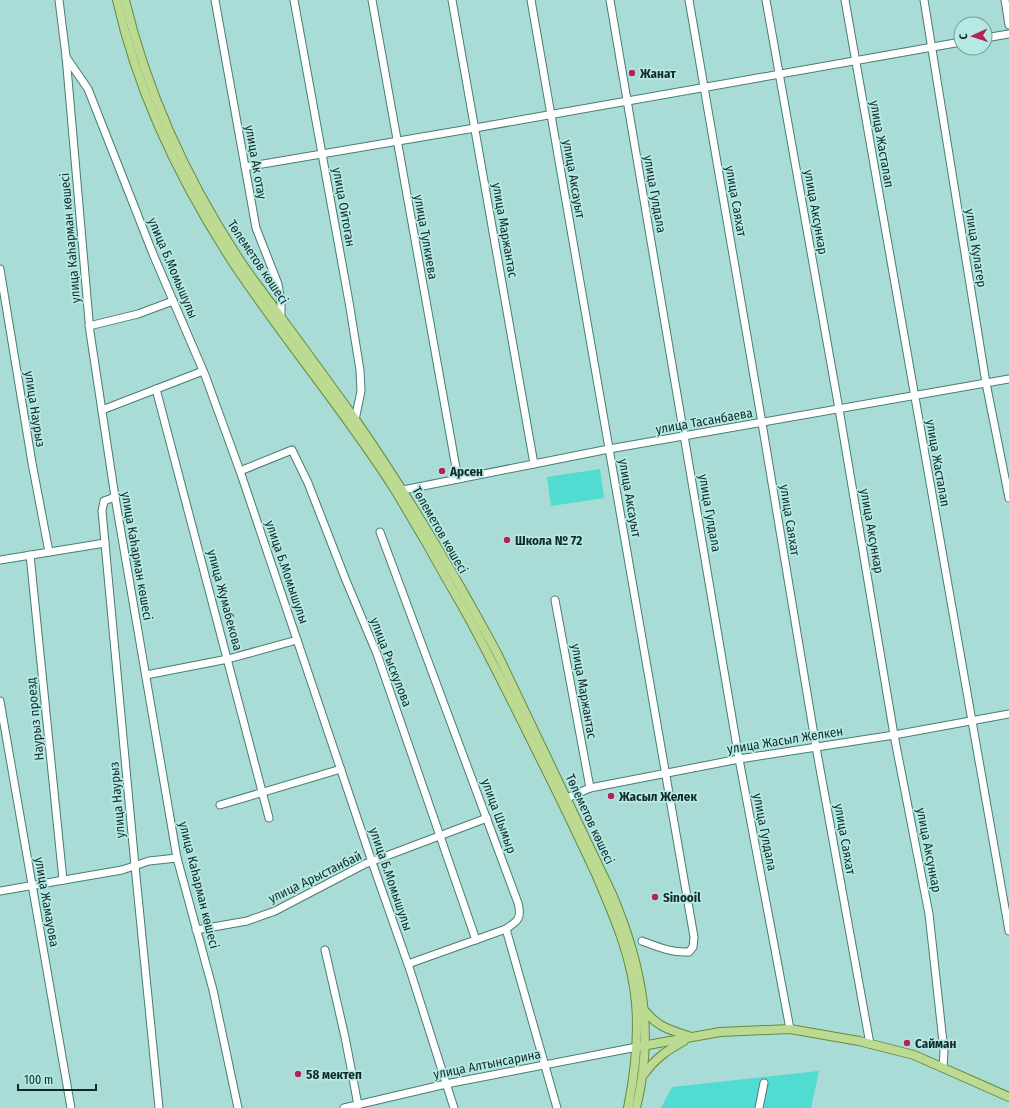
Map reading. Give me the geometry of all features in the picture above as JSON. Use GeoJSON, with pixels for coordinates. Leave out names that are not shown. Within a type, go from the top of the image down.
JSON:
{"type":"FeatureCollection","features":[{"type":"Feature","properties":{"kind":"main road","name":"Төлеметов көшесі"},"geometry":{"type":"LineString","coordinates":[[117,0],[126,36],[149,105],[166,145],[196,200],[232,261],[355,420],[403,490],[497,653],[567,798],[624,921],[636,960],[643,1009],[646,1046],[643,1075],[636,1108]]}},
{"type":"Feature","properties":{"kind":"main road","name":"Төлеметов көшесі"},"geometry":{"type":"LineString","coordinates":[[125,0],[136,42],[151,89],[164,122],[188,171],[238,258],[279,321],[396,491],[470,619],[558,794],[601,887],[622,939],[629,962],[636,1001],[637,1047],[633,1085],[628,1108]]}},
{"type":"Feature","properties":{"kind":"main road"},"geometry":{"type":"LineString","coordinates":[[643,1009],[655,1022],[663,1027],[692,1037]]}},
{"type":"Feature","properties":{"kind":"main road"},"geometry":{"type":"LineString","coordinates":[[637,1047],[720,1032],[790,1029],[870,1044],[914,1055],[1009,1097]]}},
{"type":"Feature","properties":{"kind":"main road"},"geometry":{"type":"LineString","coordinates":[[643,1075],[653,1062],[663,1053],[692,1037]]}},
{"type":"Feature","properties":{"kind":"street","name":"улица Каһарман көшесі"},"geometry":{"type":"LineString","coordinates":[[58,0],[66,56],[89,326],[115,496],[177,858],[213,990],[238,1108]]}},
{"type":"Feature","properties":{"kind":"street","name":"улица Ак отау"},"geometry":{"type":"LineString","coordinates":[[215,0],[256,228],[278,284],[281,302],[279,321]]}},
{"type":"Feature","properties":{"kind":"street","name":"улица Ойтоган"},"geometry":{"type":"LineString","coordinates":[[294,0],[360,370],[361,391],[355,420]]}},
{"type":"Feature","properties":{"kind":"street","name":"улица Тулкиева"},"geometry":{"type":"LineString","coordinates":[[372,0],[396,141],[458,479]]}},
{"type":"Feature","properties":{"kind":"street","name":"улица Маржантас"},"geometry":{"type":"LineString","coordinates":[[452,0],[534,464]]}},
{"type":"Feature","properties":{"kind":"street","name":"улица Аксауыт"},"geometry":{"type":"LineString","coordinates":[[531,0],[694,936],[693,947],[689,952],[674,952],[642,941]]}},
{"type":"Feature","properties":{"kind":"street","name":"улица Гулдала"},"geometry":{"type":"LineString","coordinates":[[610,0],[739,759],[790,1029]]}},
{"type":"Feature","properties":{"kind":"street","name":"улица Саяхат"},"geometry":{"type":"LineString","coordinates":[[689,0],[816,747],[870,1044]]}},
{"type":"Feature","properties":{"kind":"street","name":"улица Аксункар"},"geometry":{"type":"LineString","coordinates":[[766,0],[839,409],[894,735],[929,914],[944,1050],[943,1068]]}},
{"type":"Feature","properties":{"kind":"street","name":"улица Жасталап"},"geometry":{"type":"LineString","coordinates":[[845,0],[914,396],[973,719],[1009,931]]}},
{"type":"Feature","properties":{"kind":"street","name":"улица Кулагер"},"geometry":{"type":"LineString","coordinates":[[924,0],[986,383],[1009,498]]}},
{"type":"Feature","properties":{"kind":"street"},"geometry":{"type":"LineString","coordinates":[[1005,0],[1009,25]]}},
{"type":"Feature","properties":{"kind":"street"},"geometry":{"type":"LineString","coordinates":[[993,37],[1009,34]]}},
{"type":"Feature","properties":{"kind":"street"},"geometry":{"type":"LineString","coordinates":[[245,167],[953,43]]}},
{"type":"Feature","properties":{"kind":"street","name":"улица Б.Момышулы"},"geometry":{"type":"LineString","coordinates":[[66,56],[88,89],[153,254],[203,370],[240,471],[408,964],[454,1108]]}},
{"type":"Feature","properties":{"kind":"street","name":"улица Наурыз"},"geometry":{"type":"LineString","coordinates":[[0,269],[32,463],[49,552]]}},
{"type":"Feature","properties":{"kind":"street"},"geometry":{"type":"LineString","coordinates":[[89,326],[138,314],[173,301]]}},
{"type":"Feature","properties":{"kind":"street"},"geometry":{"type":"LineString","coordinates":[[102,410],[203,370]]}},
{"type":"Feature","properties":{"kind":"street","name":"улица Тасанбаева"},"geometry":{"type":"LineString","coordinates":[[403,490],[610,449],[1009,379]]}},
{"type":"Feature","properties":{"kind":"street","name":"улица Жумабекова"},"geometry":{"type":"LineString","coordinates":[[156,389],[269,818]]}},
{"type":"Feature","properties":{"kind":"street","name":"улица Рыскулова"},"geometry":{"type":"LineString","coordinates":[[240,471],[292,450],[308,483],[345,578],[377,654],[476,940]]}},
{"type":"Feature","properties":{"kind":"street","name":"улица Наурыз"},"geometry":{"type":"LineString","coordinates":[[115,496],[104,501],[102,511],[159,1108]]}},
{"type":"Feature","properties":{"kind":"street","name":"улица Шымыр"},"geometry":{"type":"LineString","coordinates":[[380,532],[487,818],[520,912],[519,917],[515,922],[506,929]]}},
{"type":"Feature","properties":{"kind":"street"},"geometry":{"type":"LineString","coordinates":[[0,560],[105,543]]}},
{"type":"Feature","properties":{"kind":"street","name":"Наурыз проезд"},"geometry":{"type":"LineString","coordinates":[[30,555],[63,880]]}},
{"type":"Feature","properties":{"kind":"street","name":"улица Маржантас"},"geometry":{"type":"LineString","coordinates":[[555,600],[590,788]]}},
{"type":"Feature","properties":{"kind":"street"},"geometry":{"type":"LineString","coordinates":[[146,676],[228,659],[297,640]]}},
{"type":"Feature","properties":{"kind":"street","name":"улица Жамауова"},"geometry":{"type":"LineString","coordinates":[[0,700],[71,1108]]}},
{"type":"Feature","properties":{"kind":"street","name":"улица Жасыл Желкен"},"geometry":{"type":"LineString","coordinates":[[567,798],[590,788],[739,759],[894,735],[973,719],[1009,714]]}},
{"type":"Feature","properties":{"kind":"street"},"geometry":{"type":"LineString","coordinates":[[220,805],[341,769]]}},
{"type":"Feature","properties":{"kind":"street","name":"улица Арыстанбай"},"geometry":{"type":"LineString","coordinates":[[196,930],[248,921],[275,911],[338,877],[372,862],[487,818]]}},
{"type":"Feature","properties":{"kind":"street"},"geometry":{"type":"LineString","coordinates":[[0,891],[122,870],[149,861],[177,858]]}},
{"type":"Feature","properties":{"kind":"street"},"geometry":{"type":"LineString","coordinates":[[408,964],[506,929],[557,1108]]}},
{"type":"Feature","properties":{"kind":"street"},"geometry":{"type":"LineString","coordinates":[[325,950],[345,1037],[358,1105]]}},
{"type":"Feature","properties":{"kind":"street","name":"улица Алтынсарина"},"geometry":{"type":"LineString","coordinates":[[344,1108],[446,1084],[637,1047]]}},
{"type":"Feature","properties":{"kind":"street"},"geometry":{"type":"LineString","coordinates":[[759,1108],[764,1083]]}},
{"type":"Feature","properties":{"kind":"shaded area"},"geometry":{"type":"Polygon","coordinates":[[[600,469],[604,498],[551,506],[547,477],[600,469]]]}},
{"type":"Feature","properties":{"kind":"shaded area"},"geometry":{"type":"Polygon","coordinates":[[[819,1071],[811,1108],[661,1108],[672,1087],[819,1071]]]}},
{"type":"Feature","properties":{"kind":"place","name":"Жанат"},"geometry":{"type":"Point","coordinates":[632,73]}},
{"type":"Feature","properties":{"kind":"place","name":"Арсен"},"geometry":{"type":"Point","coordinates":[442,471]}},
{"type":"Feature","properties":{"kind":"place","name":"Школа № 72"},"geometry":{"type":"Point","coordinates":[507,540]}},
{"type":"Feature","properties":{"kind":"place","name":"Жасыл Желек"},"geometry":{"type":"Point","coordinates":[611,796]}},
{"type":"Feature","properties":{"kind":"place","name":"Sinooil"},"geometry":{"type":"Point","coordinates":[655,897]}},
{"type":"Feature","properties":{"kind":"place","name":"Сайман"},"geometry":{"type":"Point","coordinates":[907,1043]}},
{"type":"Feature","properties":{"kind":"place","name":"58 мектеп"},"geometry":{"type":"Point","coordinates":[298,1074]}}]}
